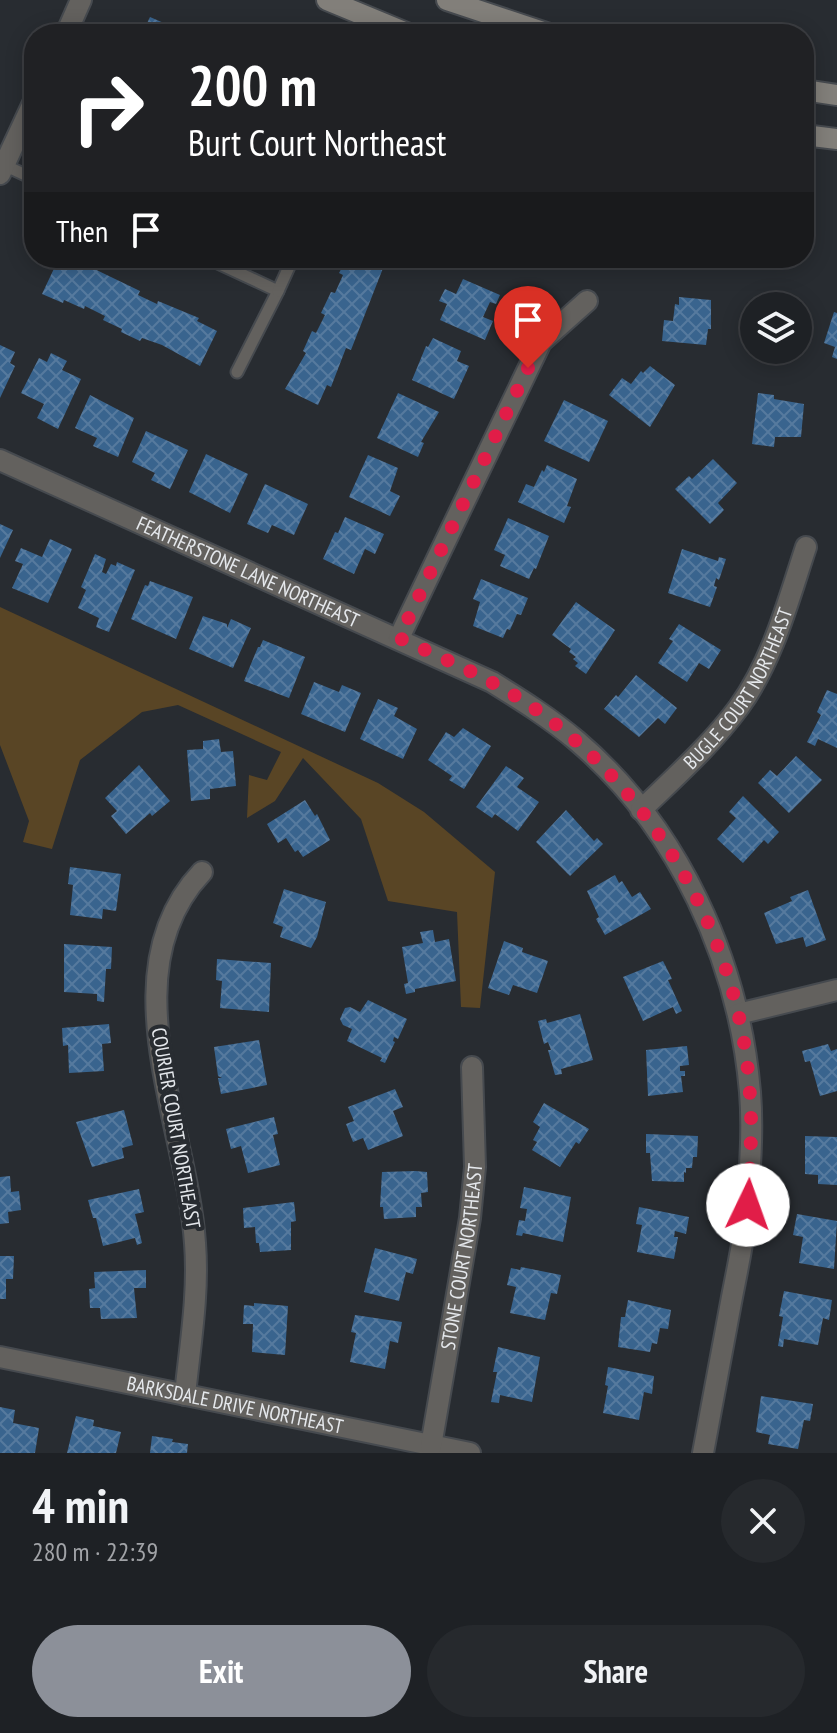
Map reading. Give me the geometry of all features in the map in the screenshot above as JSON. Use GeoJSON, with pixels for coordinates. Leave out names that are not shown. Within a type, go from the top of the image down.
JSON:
{"type":"FeatureCollection","features":[{"type":"Feature","properties":{"kind":"main road"},"geometry":{"type":"LineString","coordinates":[[327,0],[385,24]]}},
{"type":"Feature","properties":{"kind":"main road"},"geometry":{"type":"LineString","coordinates":[[447,0],[519,24]]}},
{"type":"Feature","properties":{"kind":"main road"},"geometry":{"type":"LineString","coordinates":[[814,92],[837,95]]}},
{"type":"Feature","properties":{"kind":"main road"},"geometry":{"type":"LineString","coordinates":[[814,136],[837,139]]}},
{"type":"Feature","properties":{"kind":"street"},"geometry":{"type":"LineString","coordinates":[[70,24],[81,0]]}},
{"type":"Feature","properties":{"kind":"street"},"geometry":{"type":"LineString","coordinates":[[2,170],[24,123]]}},
{"type":"Feature","properties":{"kind":"street"},"geometry":{"type":"LineString","coordinates":[[399,638],[541,342],[587,301]]}},
{"type":"Feature","properties":{"kind":"street","name":"FEATHERSTONE LANE NORTHEAST"},"geometry":{"type":"LineString","coordinates":[[0,460],[492,682],[537,710],[578,742],[641,810],[673,856],[710,928],[738,1014],[750,1094],[748,1205],[703,1453]]}},
{"type":"Feature","properties":{"kind":"street","name":"BUGLE COURT NORTHEAST"},"geometry":{"type":"LineString","coordinates":[[641,810],[703,750],[740,705],[771,648],[806,547]]}},
{"type":"Feature","properties":{"kind":"street","name":"COURIER COURT NORTHEAST"},"geometry":{"type":"LineString","coordinates":[[185,1395],[196,1297],[195,1244],[189,1195],[163,1074],[156,991],[167,927],[188,886],[202,872]]}},
{"type":"Feature","properties":{"kind":"street"},"geometry":{"type":"LineString","coordinates":[[738,1014],[837,990]]}},
{"type":"Feature","properties":{"kind":"street","name":"STONE COURT NORTHEAST"},"geometry":{"type":"LineString","coordinates":[[431,1446],[470,1218],[475,1167],[472,1067]]}},
{"type":"Feature","properties":{"kind":"street","name":"BARKSDALE DRIVE NORTHEAST"},"geometry":{"type":"LineString","coordinates":[[0,1357],[470,1453]]}},
{"type":"Feature","properties":{"kind":"lane"},"geometry":{"type":"LineString","coordinates":[[2,170],[24,176]]}},
{"type":"Feature","properties":{"kind":"lane"},"geometry":{"type":"LineString","coordinates":[[229,268],[278,291]]}},
{"type":"Feature","properties":{"kind":"lane"},"geometry":{"type":"LineString","coordinates":[[237,372],[288,268]]}},
{"type":"Feature","properties":{"kind":"shaded area"},"geometry":{"type":"Polygon","coordinates":[[[0,607],[378,783],[424,812],[495,872],[480,1008],[461,1007],[457,912],[388,901],[361,819],[303,758],[275,801],[247,818],[249,775],[267,780],[281,752],[178,705],[142,712],[80,760],[52,849],[23,842],[29,821],[0,745],[0,607]]]}},
{"type":"Feature","properties":{"kind":"building"},"geometry":{"type":"Polygon","coordinates":[[[150,17],[166,24],[147,24],[150,17]]]}},
{"type":"Feature","properties":{"kind":"building"},"geometry":{"type":"Polygon","coordinates":[[[54,268],[92,268],[140,291],[138,295],[199,318],[197,321],[217,331],[200,366],[162,345],[142,338],[140,341],[121,332],[122,329],[103,320],[105,316],[85,306],[84,309],[42,294],[54,268]]]}},
{"type":"Feature","properties":{"kind":"building"},"geometry":{"type":"Polygon","coordinates":[[[342,268],[383,268],[351,350],[346,348],[331,387],[327,385],[318,405],[285,389],[306,353],[303,351],[312,331],[316,333],[325,315],[321,313],[343,275],[339,273],[342,268]]]}},
{"type":"Feature","properties":{"kind":"building"},"geometry":{"type":"Polygon","coordinates":[[[463,279],[500,295],[496,304],[490,302],[483,317],[493,321],[485,340],[440,320],[447,304],[439,301],[445,289],[456,294],[463,279]]]}},
{"type":"Feature","properties":{"kind":"building"},"geometry":{"type":"Polygon","coordinates":[[[679,297],[711,300],[711,329],[708,329],[706,345],[662,341],[664,320],[673,321],[679,297]]]}},
{"type":"Feature","properties":{"kind":"building"},"geometry":{"type":"Polygon","coordinates":[[[834,312],[837,313],[837,359],[832,357],[835,347],[824,343],[834,312]]]}},
{"type":"Feature","properties":{"kind":"building"},"geometry":{"type":"Polygon","coordinates":[[[433,338],[461,351],[457,361],[469,366],[454,399],[412,380],[426,346],[433,338]]]}},
{"type":"Feature","properties":{"kind":"building"},"geometry":{"type":"Polygon","coordinates":[[[0,345],[15,352],[10,363],[15,366],[0,398],[0,345]]]}},
{"type":"Feature","properties":{"kind":"building"},"geometry":{"type":"Polygon","coordinates":[[[51,353],[67,361],[62,370],[81,379],[58,429],[37,418],[44,404],[21,393],[39,358],[47,362],[51,353]]]}},
{"type":"Feature","properties":{"kind":"building"},"geometry":{"type":"Polygon","coordinates":[[[650,366],[675,385],[650,427],[609,395],[622,378],[631,384],[641,371],[643,373],[650,366]]]}},
{"type":"Feature","properties":{"kind":"building"},"geometry":{"type":"Polygon","coordinates":[[[398,393],[439,412],[421,442],[424,443],[418,457],[377,438],[398,393]]]}},
{"type":"Feature","properties":{"kind":"building"},"geometry":{"type":"Polygon","coordinates":[[[758,393],[804,404],[801,437],[775,437],[774,447],[752,444],[758,393]]]}},
{"type":"Feature","properties":{"kind":"building"},"geometry":{"type":"Polygon","coordinates":[[[90,395],[134,418],[118,457],[93,446],[97,438],[75,428],[90,395]]]}},
{"type":"Feature","properties":{"kind":"building"},"geometry":{"type":"Polygon","coordinates":[[[564,400],[608,421],[589,462],[544,441],[564,400]]]}},
{"type":"Feature","properties":{"kind":"building"},"geometry":{"type":"Polygon","coordinates":[[[146,431],[188,450],[170,489],[151,480],[155,473],[132,462],[146,431]]]}},
{"type":"Feature","properties":{"kind":"building"},"geometry":{"type":"Polygon","coordinates":[[[206,454],[248,474],[230,513],[189,492],[206,454]]]}},
{"type":"Feature","properties":{"kind":"building"},"geometry":{"type":"Polygon","coordinates":[[[368,455],[398,468],[390,491],[400,496],[390,516],[349,497],[368,455]]]}},
{"type":"Feature","properties":{"kind":"building"},"geometry":{"type":"Polygon","coordinates":[[[713,459],[737,483],[718,503],[724,510],[710,524],[675,489],[689,476],[692,479],[713,459]]]}},
{"type":"Feature","properties":{"kind":"building"},"geometry":{"type":"Polygon","coordinates":[[[547,465],[577,479],[564,523],[518,502],[526,484],[534,487],[547,465]]]}},
{"type":"Feature","properties":{"kind":"building"},"geometry":{"type":"Polygon","coordinates":[[[265,484],[308,504],[294,535],[272,525],[268,533],[247,524],[265,484]]]}},
{"type":"Feature","properties":{"kind":"building"},"geometry":{"type":"Polygon","coordinates":[[[345,517],[384,534],[375,554],[365,549],[354,574],[323,559],[345,517]]]}},
{"type":"Feature","properties":{"kind":"building"},"geometry":{"type":"Polygon","coordinates":[[[508,518],[549,536],[529,579],[500,566],[505,555],[494,550],[508,518]]]}},
{"type":"Feature","properties":{"kind":"building"},"geometry":{"type":"Polygon","coordinates":[[[0,524],[13,530],[0,558],[0,524]]]}},
{"type":"Feature","properties":{"kind":"building"},"geometry":{"type":"Polygon","coordinates":[[[50,539],[72,549],[48,603],[12,588],[23,564],[15,561],[21,548],[42,557],[50,539]]]}},
{"type":"Feature","properties":{"kind":"building"},"geometry":{"type":"Polygon","coordinates":[[[682,549],[718,561],[719,557],[726,559],[719,580],[716,578],[714,586],[717,587],[710,607],[668,593],[682,549]]]}},
{"type":"Feature","properties":{"kind":"building"},"geometry":{"type":"Polygon","coordinates":[[[95,554],[106,559],[102,572],[106,574],[111,564],[116,566],[117,562],[135,570],[109,632],[96,627],[99,618],[78,608],[86,590],[81,587],[95,554]]]}},
{"type":"Feature","properties":{"kind":"building"},"geometry":{"type":"Polygon","coordinates":[[[481,579],[528,598],[521,615],[517,614],[503,638],[473,626],[480,602],[473,599],[481,579]]]}},
{"type":"Feature","properties":{"kind":"building"},"geometry":{"type":"Polygon","coordinates":[[[150,581],[193,597],[176,639],[131,619],[145,585],[148,586],[150,581]]]}},
{"type":"Feature","properties":{"kind":"building"},"geometry":{"type":"Polygon","coordinates":[[[576,602],[615,630],[586,674],[575,666],[578,663],[569,652],[571,649],[552,635],[576,602]]]}},
{"type":"Feature","properties":{"kind":"building"},"geometry":{"type":"Polygon","coordinates":[[[203,616],[227,624],[227,628],[231,619],[251,628],[233,668],[189,649],[203,616]]]}},
{"type":"Feature","properties":{"kind":"building"},"geometry":{"type":"Polygon","coordinates":[[[679,624],[721,650],[709,669],[699,663],[687,682],[658,663],[673,641],[669,639],[679,624]]]}},
{"type":"Feature","properties":{"kind":"building"},"geometry":{"type":"Polygon","coordinates":[[[263,640],[305,657],[289,698],[244,681],[263,640]]]}},
{"type":"Feature","properties":{"kind":"building"},"geometry":{"type":"Polygon","coordinates":[[[636,675],[677,708],[665,724],[658,718],[639,737],[604,709],[636,675]]]}},
{"type":"Feature","properties":{"kind":"building"},"geometry":{"type":"Polygon","coordinates":[[[314,682],[339,692],[342,685],[361,693],[345,732],[301,714],[314,682]]]}},
{"type":"Feature","properties":{"kind":"building"},"geometry":{"type":"Polygon","coordinates":[[[827,690],[837,694],[837,748],[818,739],[815,746],[807,742],[821,715],[817,712],[827,690]]]}},
{"type":"Feature","properties":{"kind":"building"},"geometry":{"type":"Polygon","coordinates":[[[378,699],[398,708],[394,716],[417,729],[403,759],[360,739],[378,699]]]}},
{"type":"Feature","properties":{"kind":"building"},"geometry":{"type":"Polygon","coordinates":[[[463,728],[491,746],[464,789],[449,780],[452,776],[428,760],[446,732],[454,737],[463,728]]]}},
{"type":"Feature","properties":{"kind":"building"},"geometry":{"type":"Polygon","coordinates":[[[219,739],[221,752],[233,751],[236,786],[210,789],[210,799],[191,801],[187,750],[203,749],[203,741],[219,739]]]}},
{"type":"Feature","properties":{"kind":"building"},"geometry":{"type":"Polygon","coordinates":[[[796,756],[822,780],[789,813],[758,783],[770,770],[777,776],[796,756]]]}},
{"type":"Feature","properties":{"kind":"building"},"geometry":{"type":"Polygon","coordinates":[[[139,765],[170,801],[152,816],[150,813],[126,834],[111,816],[117,811],[105,798],[139,765]]]}},
{"type":"Feature","properties":{"kind":"building"},"geometry":{"type":"Polygon","coordinates":[[[506,766],[524,778],[517,787],[539,802],[518,831],[495,814],[492,818],[476,807],[506,766]]]}},
{"type":"Feature","properties":{"kind":"building"},"geometry":{"type":"Polygon","coordinates":[[[743,796],[779,832],[768,844],[764,840],[743,863],[717,839],[736,818],[729,812],[743,796]]]}},
{"type":"Feature","properties":{"kind":"building"},"geometry":{"type":"Polygon","coordinates":[[[305,800],[315,816],[317,814],[330,840],[303,857],[298,850],[295,852],[286,838],[278,843],[267,824],[305,800]]]}},
{"type":"Feature","properties":{"kind":"building"},"geometry":{"type":"Polygon","coordinates":[[[566,810],[594,841],[597,838],[603,844],[570,876],[536,842],[566,810]]]}},
{"type":"Feature","properties":{"kind":"building"},"geometry":{"type":"Polygon","coordinates":[[[70,867],[121,874],[116,911],[103,909],[102,919],[70,915],[73,885],[68,884],[70,867]]]}},
{"type":"Feature","properties":{"kind":"building"},"geometry":{"type":"Polygon","coordinates":[[[615,875],[632,897],[640,892],[651,909],[605,935],[587,891],[615,875]]]}},
{"type":"Feature","properties":{"kind":"building"},"geometry":{"type":"Polygon","coordinates":[[[284,889],[326,902],[311,948],[280,937],[283,927],[273,923],[284,889]]]}},
{"type":"Feature","properties":{"kind":"building"},"geometry":{"type":"Polygon","coordinates":[[[808,890],[826,940],[806,947],[803,937],[776,944],[764,913],[808,890]]]}},
{"type":"Feature","properties":{"kind":"building"},"geometry":{"type":"Polygon","coordinates":[[[433,930],[435,942],[449,939],[456,981],[415,989],[415,992],[406,994],[404,984],[408,983],[402,947],[423,943],[420,932],[433,930]]]}},
{"type":"Feature","properties":{"kind":"building"},"geometry":{"type":"Polygon","coordinates":[[[504,941],[523,948],[522,952],[548,961],[537,993],[513,985],[509,995],[488,988],[504,941]]]}},
{"type":"Feature","properties":{"kind":"building"},"geometry":{"type":"Polygon","coordinates":[[[64,944],[112,947],[111,969],[106,969],[104,1002],[97,1001],[97,994],[64,992],[64,944]]]}},
{"type":"Feature","properties":{"kind":"building"},"geometry":{"type":"Polygon","coordinates":[[[217,959],[271,963],[269,1012],[220,1008],[222,981],[216,980],[217,959]]]}},
{"type":"Feature","properties":{"kind":"building"},"geometry":{"type":"Polygon","coordinates":[[[663,961],[682,1011],[676,1014],[673,1007],[643,1021],[623,977],[663,961]]]}},
{"type":"Feature","properties":{"kind":"building"},"geometry":{"type":"Polygon","coordinates":[[[368,1000],[407,1019],[398,1039],[394,1037],[395,1042],[385,1063],[380,1061],[382,1058],[347,1041],[352,1029],[343,1025],[340,1019],[345,1008],[360,1012],[368,1000]]]}},
{"type":"Feature","properties":{"kind":"building"},"geometry":{"type":"Polygon","coordinates":[[[580,1014],[593,1060],[561,1069],[562,1074],[555,1075],[548,1050],[551,1050],[548,1042],[544,1044],[538,1021],[546,1019],[547,1023],[580,1014]]]}},
{"type":"Feature","properties":{"kind":"building"},"geometry":{"type":"Polygon","coordinates":[[[109,1024],[111,1043],[102,1044],[104,1071],[69,1073],[68,1045],[63,1046],[62,1028],[109,1024]]]}},
{"type":"Feature","properties":{"kind":"building"},"geometry":{"type":"Polygon","coordinates":[[[259,1040],[267,1085],[221,1094],[218,1078],[222,1078],[218,1076],[214,1047],[259,1040]]]}},
{"type":"Feature","properties":{"kind":"building"},"geometry":{"type":"Polygon","coordinates":[[[828,1044],[831,1051],[837,1049],[837,1091],[820,1096],[810,1061],[805,1062],[802,1051],[828,1044]]]}},
{"type":"Feature","properties":{"kind":"building"},"geometry":{"type":"Polygon","coordinates":[[[687,1046],[689,1065],[680,1066],[680,1071],[685,1071],[685,1076],[681,1076],[683,1092],[648,1096],[646,1050],[687,1046]]]}},
{"type":"Feature","properties":{"kind":"building"},"geometry":{"type":"Polygon","coordinates":[[[395,1089],[403,1107],[393,1111],[403,1136],[368,1150],[363,1138],[353,1142],[346,1124],[354,1121],[348,1107],[395,1089]]]}},
{"type":"Feature","properties":{"kind":"building"},"geometry":{"type":"Polygon","coordinates":[[[544,1103],[589,1129],[579,1144],[576,1142],[560,1167],[532,1150],[540,1127],[533,1122],[544,1103]]]}},
{"type":"Feature","properties":{"kind":"building"},"geometry":{"type":"Polygon","coordinates":[[[124,1110],[133,1145],[122,1148],[124,1158],[92,1167],[76,1122],[124,1110]]]}},
{"type":"Feature","properties":{"kind":"building"},"geometry":{"type":"Polygon","coordinates":[[[274,1117],[278,1134],[273,1135],[280,1165],[248,1173],[241,1146],[231,1149],[226,1129],[274,1117]]]}},
{"type":"Feature","properties":{"kind":"building"},"geometry":{"type":"Polygon","coordinates":[[[646,1134],[698,1136],[697,1157],[693,1157],[692,1168],[686,1168],[684,1182],[652,1181],[650,1153],[646,1153],[646,1134]]]}},
{"type":"Feature","properties":{"kind":"building"},"geometry":{"type":"Polygon","coordinates":[[[805,1136],[837,1137],[837,1185],[818,1184],[818,1175],[805,1174],[805,1136]]]}},
{"type":"Feature","properties":{"kind":"building"},"geometry":{"type":"Polygon","coordinates":[[[382,1172],[427,1172],[428,1192],[421,1193],[422,1207],[416,1207],[416,1217],[384,1219],[383,1207],[380,1207],[382,1172]]]}},
{"type":"Feature","properties":{"kind":"building"},"geometry":{"type":"Polygon","coordinates":[[[10,1176],[11,1192],[19,1191],[21,1210],[8,1212],[9,1223],[0,1224],[0,1177],[10,1176]]]}},
{"type":"Feature","properties":{"kind":"building"},"geometry":{"type":"Polygon","coordinates":[[[524,1187],[571,1197],[563,1242],[523,1233],[522,1236],[516,1235],[519,1220],[525,1221],[527,1209],[520,1208],[524,1187]]]}},
{"type":"Feature","properties":{"kind":"building"},"geometry":{"type":"Polygon","coordinates":[[[139,1189],[144,1212],[135,1214],[142,1243],[137,1245],[135,1238],[103,1246],[88,1200],[139,1189]]]}},
{"type":"Feature","properties":{"kind":"building"},"geometry":{"type":"Polygon","coordinates":[[[294,1202],[296,1221],[291,1222],[291,1250],[260,1252],[255,1227],[244,1228],[243,1208],[294,1202]]]}},
{"type":"Feature","properties":{"kind":"building"},"geometry":{"type":"Polygon","coordinates":[[[639,1207],[689,1217],[686,1234],[675,1231],[674,1237],[678,1237],[674,1259],[637,1252],[642,1225],[636,1224],[639,1207]]]}},
{"type":"Feature","properties":{"kind":"building"},"geometry":{"type":"Polygon","coordinates":[[[797,1214],[837,1221],[834,1269],[799,1263],[803,1237],[793,1235],[797,1214]]]}},
{"type":"Feature","properties":{"kind":"building"},"geometry":{"type":"Polygon","coordinates":[[[375,1248],[417,1259],[413,1274],[406,1272],[399,1301],[364,1292],[375,1248]]]}},
{"type":"Feature","properties":{"kind":"building"},"geometry":{"type":"Polygon","coordinates":[[[0,1256],[14,1256],[13,1279],[6,1279],[6,1299],[0,1299],[0,1256]]]}},
{"type":"Feature","properties":{"kind":"building"},"geometry":{"type":"Polygon","coordinates":[[[521,1267],[561,1275],[557,1294],[551,1293],[545,1320],[510,1313],[516,1287],[507,1285],[511,1268],[520,1270],[521,1267]]]}},
{"type":"Feature","properties":{"kind":"building"},"geometry":{"type":"Polygon","coordinates":[[[146,1270],[146,1288],[134,1288],[137,1318],[101,1319],[100,1308],[90,1308],[89,1289],[95,1288],[94,1272],[146,1270]]]}},
{"type":"Feature","properties":{"kind":"building"},"geometry":{"type":"Polygon","coordinates":[[[784,1291],[832,1300],[829,1320],[823,1318],[818,1345],[784,1339],[783,1347],[778,1346],[784,1291]]]}},
{"type":"Feature","properties":{"kind":"building"},"geometry":{"type":"Polygon","coordinates":[[[628,1300],[671,1310],[668,1329],[660,1328],[657,1344],[652,1343],[650,1352],[618,1347],[621,1317],[625,1317],[628,1300]]]}},
{"type":"Feature","properties":{"kind":"building"},"geometry":{"type":"Polygon","coordinates":[[[254,1303],[288,1306],[285,1355],[252,1352],[253,1324],[243,1324],[244,1305],[254,1306],[254,1303]]]}},
{"type":"Feature","properties":{"kind":"building"},"geometry":{"type":"Polygon","coordinates":[[[355,1315],[402,1322],[398,1343],[390,1341],[385,1369],[350,1362],[356,1333],[351,1332],[355,1315]]]}},
{"type":"Feature","properties":{"kind":"building"},"geometry":{"type":"Polygon","coordinates":[[[498,1347],[540,1357],[532,1402],[500,1395],[499,1403],[491,1402],[498,1347]]]}},
{"type":"Feature","properties":{"kind":"building"},"geometry":{"type":"Polygon","coordinates":[[[608,1367],[654,1376],[652,1394],[644,1392],[639,1420],[603,1413],[608,1367]]]}},
{"type":"Feature","properties":{"kind":"building"},"geometry":{"type":"Polygon","coordinates":[[[761,1396],[813,1404],[810,1421],[804,1420],[798,1449],[768,1444],[770,1435],[756,1432],[761,1396]]]}},
{"type":"Feature","properties":{"kind":"building"},"geometry":{"type":"Polygon","coordinates":[[[0,1407],[15,1410],[13,1423],[39,1428],[35,1453],[0,1453],[0,1407]]]}},
{"type":"Feature","properties":{"kind":"building"},"geometry":{"type":"Polygon","coordinates":[[[76,1416],[94,1420],[93,1426],[121,1432],[116,1453],[67,1453],[76,1416]]]}},
{"type":"Feature","properties":{"kind":"building"},"geometry":{"type":"Polygon","coordinates":[[[152,1436],[188,1444],[187,1453],[150,1453],[152,1436]]]}},
{"type":"Feature","properties":{"kind":"route"},"geometry":{"type":"LineString","coordinates":[[528,368],[399,638],[492,682],[537,710],[578,742],[651,821],[673,856],[710,928],[738,1014],[750,1094],[748,1205]]}}]}
